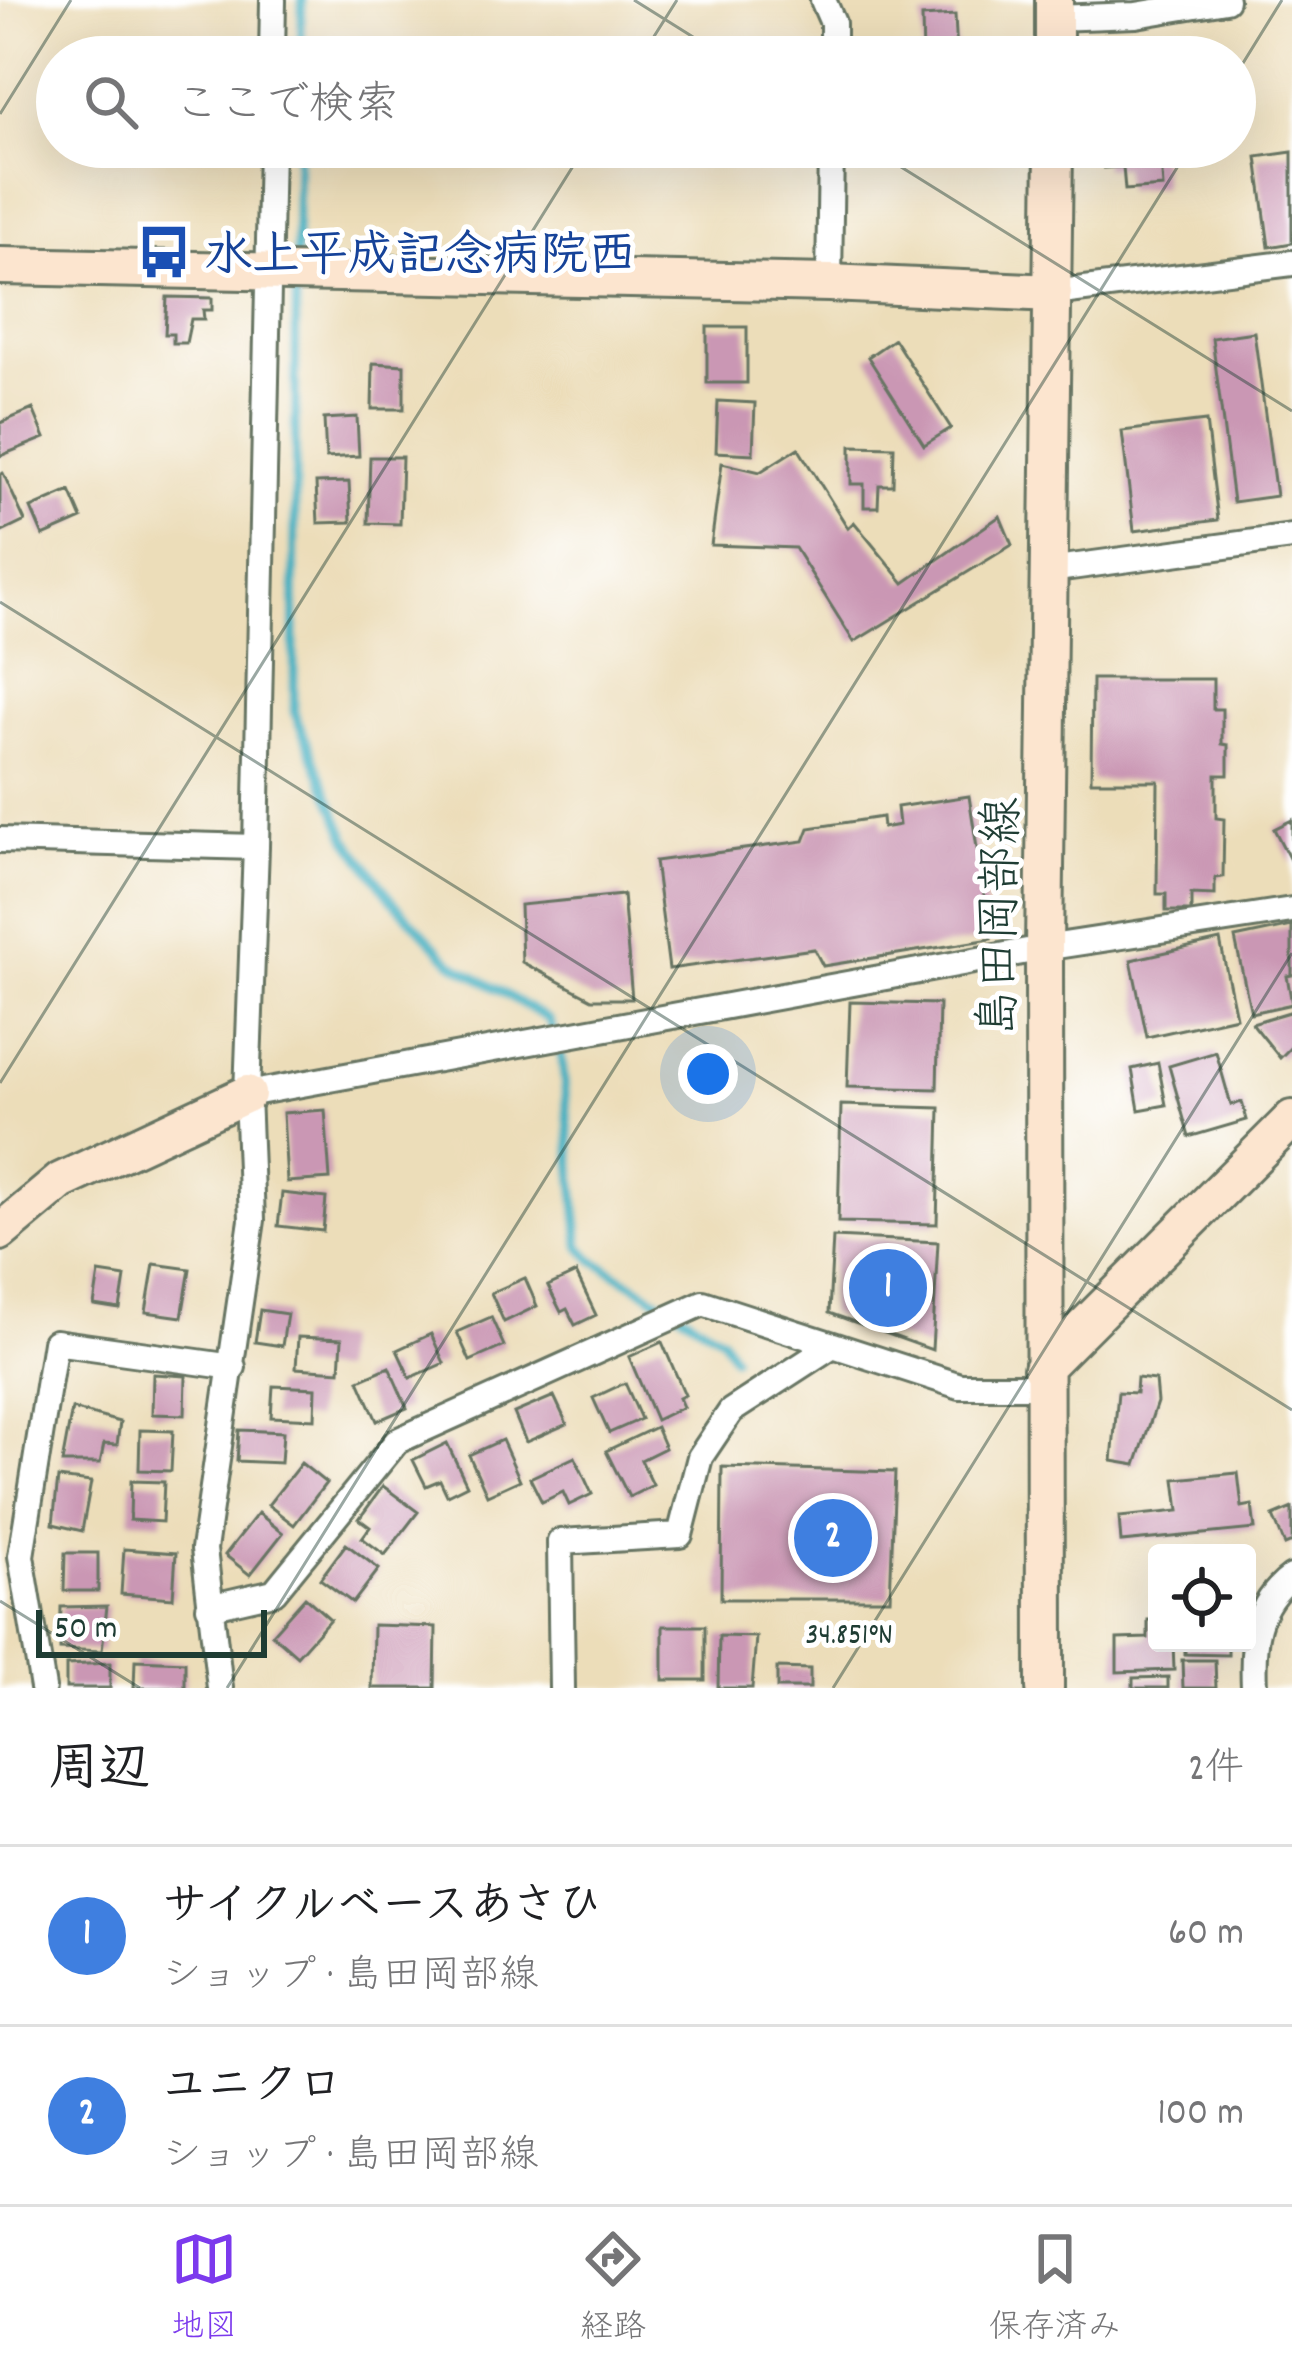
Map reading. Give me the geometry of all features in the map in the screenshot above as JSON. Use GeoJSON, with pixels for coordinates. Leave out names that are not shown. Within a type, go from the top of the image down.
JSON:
{"type":"FeatureCollection","features":[{"type":"Feature","properties":{"kind":"street"},"geometry":{"type":"LineString","coordinates":[[272,36],[273,0]]}},
{"type":"Feature","properties":{"kind":"street"},"geometry":{"type":"LineString","coordinates":[[823,0],[833,36]]}},
{"type":"Feature","properties":{"kind":"street"},"geometry":{"type":"LineString","coordinates":[[1054,9],[1136,15],[1226,0]]}},
{"type":"Feature","properties":{"kind":"street"},"geometry":{"type":"LineString","coordinates":[[220,1688],[204,1549],[252,1220],[247,1094],[270,168]]}},
{"type":"Feature","properties":{"kind":"street"},"geometry":{"type":"LineString","coordinates":[[829,283],[831,168]]}},
{"type":"Feature","properties":{"kind":"street","name":"島田岡部線"},"geometry":{"type":"LineString","coordinates":[[1045,1688],[1044,948],[1054,168]]}},
{"type":"Feature","properties":{"kind":"street"},"geometry":{"type":"LineString","coordinates":[[0,266],[322,270],[1053,292],[1292,263]]}},
{"type":"Feature","properties":{"kind":"street"},"geometry":{"type":"LineString","coordinates":[[1049,570],[1292,537]]}},
{"type":"Feature","properties":{"kind":"street"},"geometry":{"type":"LineString","coordinates":[[0,840],[256,847]]}},
{"type":"Feature","properties":{"kind":"street"},"geometry":{"type":"LineString","coordinates":[[0,1232],[61,1180],[247,1094],[1044,948],[1292,910]]}},
{"type":"Feature","properties":{"kind":"street"},"geometry":{"type":"LineString","coordinates":[[209,1607],[274,1592],[397,1441],[704,1303],[960,1386],[1042,1377],[1292,1119]]}},
{"type":"Feature","properties":{"kind":"street"},"geometry":{"type":"LineString","coordinates":[[43,1688],[21,1556],[55,1342],[233,1367]]}},
{"type":"Feature","properties":{"kind":"street"},"geometry":{"type":"LineString","coordinates":[[562,1688],[560,1542],[680,1535],[700,1457],[731,1411],[833,1345]]}},
{"type":"Feature","properties":{"kind":"street"},"geometry":{"type":"LineString","coordinates":[[1254,1688],[1252,1644],[1264,1604],[1292,1577]]}},
{"type":"Feature","properties":{"kind":"building"},"geometry":{"type":"Polygon","coordinates":[[[955,15],[956,36],[922,36],[922,17],[955,15]]]}},
{"type":"Feature","properties":{"kind":"building"},"geometry":{"type":"Polygon","coordinates":[[[1292,152],[1292,243],[1269,247],[1257,157],[1292,152]]]}},
{"type":"Feature","properties":{"kind":"building"},"geometry":{"type":"Polygon","coordinates":[[[1123,168],[1162,168],[1163,187],[1125,190],[1123,168]]]}},
{"type":"Feature","properties":{"kind":"building"},"geometry":{"type":"Polygon","coordinates":[[[167,297],[212,298],[212,310],[203,310],[204,319],[191,319],[186,343],[173,343],[173,334],[165,334],[167,297]]]}},
{"type":"Feature","properties":{"kind":"building"},"geometry":{"type":"Polygon","coordinates":[[[707,327],[747,327],[747,383],[707,383],[707,327]]]}},
{"type":"Feature","properties":{"kind":"building"},"geometry":{"type":"Polygon","coordinates":[[[1254,332],[1276,496],[1233,502],[1212,338],[1254,332]]]}},
{"type":"Feature","properties":{"kind":"building"},"geometry":{"type":"Polygon","coordinates":[[[894,339],[951,428],[924,445],[868,357],[894,339]]]}},
{"type":"Feature","properties":{"kind":"building"},"geometry":{"type":"Polygon","coordinates":[[[373,363],[404,365],[404,409],[372,409],[373,363]]]}},
{"type":"Feature","properties":{"kind":"building"},"geometry":{"type":"Polygon","coordinates":[[[718,401],[755,403],[753,454],[716,452],[718,401]]]}},
{"type":"Feature","properties":{"kind":"building"},"geometry":{"type":"Polygon","coordinates":[[[33,409],[45,438],[0,456],[0,423],[33,409]]]}},
{"type":"Feature","properties":{"kind":"building"},"geometry":{"type":"Polygon","coordinates":[[[357,417],[359,456],[326,458],[324,419],[357,417]]]}},
{"type":"Feature","properties":{"kind":"building"},"geometry":{"type":"Polygon","coordinates":[[[1206,421],[1218,520],[1134,531],[1122,431],[1206,421]]]}},
{"type":"Feature","properties":{"kind":"building"},"geometry":{"type":"Polygon","coordinates":[[[851,446],[894,447],[893,485],[879,485],[878,507],[864,507],[864,484],[851,484],[851,446]]]}},
{"type":"Feature","properties":{"kind":"building"},"geometry":{"type":"Polygon","coordinates":[[[798,448],[848,528],[854,522],[904,583],[1000,516],[1012,545],[854,642],[795,548],[711,545],[722,463],[760,472],[798,448]]]}},
{"type":"Feature","properties":{"kind":"building"},"geometry":{"type":"Polygon","coordinates":[[[370,457],[402,457],[400,524],[368,523],[370,457]]]}},
{"type":"Feature","properties":{"kind":"building"},"geometry":{"type":"Polygon","coordinates":[[[0,474],[25,521],[0,533],[0,474]]]}},
{"type":"Feature","properties":{"kind":"building"},"geometry":{"type":"Polygon","coordinates":[[[349,482],[351,522],[318,523],[316,483],[349,482]]]}},
{"type":"Feature","properties":{"kind":"building"},"geometry":{"type":"Polygon","coordinates":[[[70,491],[82,519],[43,536],[31,508],[70,491]]]}},
{"type":"Feature","properties":{"kind":"building"},"geometry":{"type":"Polygon","coordinates":[[[1092,679],[1213,679],[1213,709],[1222,709],[1222,744],[1228,745],[1228,775],[1216,775],[1216,818],[1224,819],[1223,877],[1215,878],[1215,895],[1191,894],[1191,911],[1166,911],[1166,894],[1157,894],[1158,781],[1091,781],[1092,679]]]}},
{"type":"Feature","properties":{"kind":"building"},"geometry":{"type":"Polygon","coordinates":[[[969,796],[991,939],[823,966],[814,949],[669,969],[655,861],[804,841],[809,828],[882,817],[883,828],[899,825],[897,807],[969,796]]]}},
{"type":"Feature","properties":{"kind":"building"},"geometry":{"type":"Polygon","coordinates":[[[1292,820],[1292,864],[1274,829],[1292,820]]]}},
{"type":"Feature","properties":{"kind":"building"},"geometry":{"type":"Polygon","coordinates":[[[623,895],[632,999],[592,999],[522,962],[520,905],[623,895]]]}},
{"type":"Feature","properties":{"kind":"building"},"geometry":{"type":"Polygon","coordinates":[[[1292,926],[1292,975],[1287,976],[1292,1004],[1251,1013],[1235,938],[1292,926]]]}},
{"type":"Feature","properties":{"kind":"building"},"geometry":{"type":"Polygon","coordinates":[[[1220,940],[1236,1017],[1147,1037],[1131,960],[1220,940]]]}},
{"type":"Feature","properties":{"kind":"building"},"geometry":{"type":"Polygon","coordinates":[[[850,1002],[939,1004],[937,1089],[847,1087],[850,1002]]]}},
{"type":"Feature","properties":{"kind":"building"},"geometry":{"type":"Polygon","coordinates":[[[1289,1012],[1292,1046],[1280,1058],[1252,1023],[1289,1012]]]}},
{"type":"Feature","properties":{"kind":"building"},"geometry":{"type":"Polygon","coordinates":[[[1216,1052],[1231,1105],[1242,1102],[1247,1120],[1189,1137],[1169,1066],[1216,1052]]]}},
{"type":"Feature","properties":{"kind":"building"},"geometry":{"type":"Polygon","coordinates":[[[1158,1063],[1166,1105],[1139,1110],[1132,1069],[1158,1063]]]}},
{"type":"Feature","properties":{"kind":"building"},"geometry":{"type":"Polygon","coordinates":[[[841,1105],[940,1108],[937,1224],[838,1222],[841,1105]]]}},
{"type":"Feature","properties":{"kind":"building"},"geometry":{"type":"Polygon","coordinates":[[[325,1110],[330,1179],[287,1182],[283,1113],[325,1110]]]}},
{"type":"Feature","properties":{"kind":"building"},"geometry":{"type":"Polygon","coordinates":[[[282,1193],[326,1198],[323,1231],[278,1226],[282,1193]]]}},
{"type":"Feature","properties":{"kind":"building"},"geometry":{"type":"Polygon","coordinates":[[[833,1237],[938,1242],[932,1350],[829,1313],[833,1237]]]}},
{"type":"Feature","properties":{"kind":"building"},"geometry":{"type":"Polygon","coordinates":[[[154,1264],[190,1269],[182,1317],[146,1312],[154,1264]]]}},
{"type":"Feature","properties":{"kind":"building"},"geometry":{"type":"Polygon","coordinates":[[[99,1273],[125,1277],[120,1309],[94,1305],[99,1273]]]}},
{"type":"Feature","properties":{"kind":"building"},"geometry":{"type":"Polygon","coordinates":[[[576,1273],[596,1315],[575,1325],[567,1309],[561,1312],[548,1286],[576,1273]]]}},
{"type":"Feature","properties":{"kind":"building"},"geometry":{"type":"Polygon","coordinates":[[[525,1278],[537,1306],[504,1322],[491,1293],[525,1278]]]}},
{"type":"Feature","properties":{"kind":"building"},"geometry":{"type":"Polygon","coordinates":[[[260,1310],[287,1314],[282,1346],[255,1342],[260,1310]]]}},
{"type":"Feature","properties":{"kind":"building"},"geometry":{"type":"Polygon","coordinates":[[[491,1317],[504,1346],[470,1361],[457,1332],[491,1317]]]}},
{"type":"Feature","properties":{"kind":"building"},"geometry":{"type":"Polygon","coordinates":[[[431,1334],[444,1363],[410,1378],[397,1350],[431,1334]]]}},
{"type":"Feature","properties":{"kind":"building"},"geometry":{"type":"Polygon","coordinates":[[[298,1337],[342,1339],[340,1371],[296,1368],[298,1337]]]}},
{"type":"Feature","properties":{"kind":"building"},"geometry":{"type":"Polygon","coordinates":[[[662,1342],[685,1395],[679,1398],[683,1407],[656,1420],[629,1357],[662,1342]]]}},
{"type":"Feature","properties":{"kind":"building"},"geometry":{"type":"Polygon","coordinates":[[[389,1367],[407,1408],[377,1421],[359,1380],[389,1367]]]}},
{"type":"Feature","properties":{"kind":"building"},"geometry":{"type":"Polygon","coordinates":[[[153,1374],[186,1376],[185,1415],[152,1414],[153,1374]]]}},
{"type":"Feature","properties":{"kind":"building"},"geometry":{"type":"Polygon","coordinates":[[[1137,1378],[1155,1380],[1157,1402],[1136,1465],[1112,1461],[1118,1392],[1136,1393],[1137,1378]]]}},
{"type":"Feature","properties":{"kind":"building"},"geometry":{"type":"Polygon","coordinates":[[[625,1383],[641,1419],[609,1433],[593,1398],[625,1383]]]}},
{"type":"Feature","properties":{"kind":"building"},"geometry":{"type":"Polygon","coordinates":[[[273,1386],[316,1388],[315,1419],[271,1417],[273,1386]]]}},
{"type":"Feature","properties":{"kind":"building"},"geometry":{"type":"Polygon","coordinates":[[[554,1396],[567,1424],[526,1442],[514,1413],[554,1396]]]}},
{"type":"Feature","properties":{"kind":"building"},"geometry":{"type":"Polygon","coordinates":[[[72,1409],[120,1422],[117,1445],[104,1444],[100,1463],[62,1463],[72,1409]]]}},
{"type":"Feature","properties":{"kind":"building"},"geometry":{"type":"Polygon","coordinates":[[[656,1427],[665,1448],[641,1460],[653,1485],[629,1497],[606,1451],[656,1427]]]}},
{"type":"Feature","properties":{"kind":"building"},"geometry":{"type":"Polygon","coordinates":[[[140,1430],[173,1431],[171,1471],[139,1470],[140,1430]]]}},
{"type":"Feature","properties":{"kind":"building"},"geometry":{"type":"Polygon","coordinates":[[[239,1430],[283,1432],[281,1463],[237,1461],[239,1430]]]}},
{"type":"Feature","properties":{"kind":"building"},"geometry":{"type":"Polygon","coordinates":[[[502,1440],[520,1480],[487,1495],[469,1455],[502,1440]]]}},
{"type":"Feature","properties":{"kind":"building"},"geometry":{"type":"Polygon","coordinates":[[[447,1443],[467,1485],[447,1495],[440,1480],[426,1486],[413,1460],[447,1443]]]}},
{"type":"Feature","properties":{"kind":"building"},"geometry":{"type":"Polygon","coordinates":[[[575,1457],[592,1494],[569,1505],[563,1492],[542,1502],[530,1478],[575,1457]]]}},
{"type":"Feature","properties":{"kind":"building"},"geometry":{"type":"Polygon","coordinates":[[[301,1463],[326,1483],[294,1525],[268,1505],[301,1463]]]}},
{"type":"Feature","properties":{"kind":"building"},"geometry":{"type":"Polygon","coordinates":[[[722,1467],[895,1472],[890,1599],[721,1599],[722,1467]]]}},
{"type":"Feature","properties":{"kind":"building"},"geometry":{"type":"Polygon","coordinates":[[[1238,1473],[1242,1507],[1252,1505],[1255,1529],[1121,1542],[1119,1517],[1179,1511],[1175,1479],[1238,1473]]]}},
{"type":"Feature","properties":{"kind":"building"},"geometry":{"type":"Polygon","coordinates":[[[58,1478],[91,1482],[82,1531],[53,1524],[58,1478]]]}},
{"type":"Feature","properties":{"kind":"building"},"geometry":{"type":"Polygon","coordinates":[[[131,1481],[164,1482],[162,1522],[130,1520],[131,1481]]]}},
{"type":"Feature","properties":{"kind":"building"},"geometry":{"type":"Polygon","coordinates":[[[383,1486],[418,1512],[385,1555],[362,1538],[370,1527],[359,1519],[383,1486]]]}},
{"type":"Feature","properties":{"kind":"building"},"geometry":{"type":"Polygon","coordinates":[[[1292,1508],[1292,1542],[1285,1545],[1273,1516],[1292,1508]]]}},
{"type":"Feature","properties":{"kind":"building"},"geometry":{"type":"Polygon","coordinates":[[[258,1513],[283,1533],[250,1575],[225,1555],[258,1513]]]}},
{"type":"Feature","properties":{"kind":"building"},"geometry":{"type":"Polygon","coordinates":[[[346,1544],[379,1569],[353,1603],[320,1579],[346,1544]]]}},
{"type":"Feature","properties":{"kind":"building"},"geometry":{"type":"Polygon","coordinates":[[[124,1549],[176,1553],[173,1598],[121,1594],[124,1549]]]}},
{"type":"Feature","properties":{"kind":"building"},"geometry":{"type":"Polygon","coordinates":[[[65,1553],[98,1553],[98,1591],[64,1591],[65,1553]]]}},
{"type":"Feature","properties":{"kind":"building"},"geometry":{"type":"Polygon","coordinates":[[[305,1597],[330,1619],[297,1656],[272,1634],[305,1597]]]}},
{"type":"Feature","properties":{"kind":"building"},"geometry":{"type":"Polygon","coordinates":[[[107,1606],[102,1651],[60,1649],[61,1607],[107,1606]]]}},
{"type":"Feature","properties":{"kind":"building"},"geometry":{"type":"Polygon","coordinates":[[[373,1625],[436,1627],[435,1688],[372,1688],[373,1625]]]}},
{"type":"Feature","properties":{"kind":"building"},"geometry":{"type":"Polygon","coordinates":[[[663,1626],[705,1626],[705,1680],[663,1680],[663,1626]]]}},
{"type":"Feature","properties":{"kind":"building"},"geometry":{"type":"Polygon","coordinates":[[[719,1636],[756,1637],[752,1688],[718,1688],[719,1636]]]}},
{"type":"Feature","properties":{"kind":"building"},"geometry":{"type":"Polygon","coordinates":[[[1148,1638],[1148,1652],[1173,1652],[1174,1670],[1117,1672],[1117,1639],[1148,1638]]]}},
{"type":"Feature","properties":{"kind":"building"},"geometry":{"type":"Polygon","coordinates":[[[1185,1652],[1228,1652],[1228,1655],[1185,1652]]]}},
{"type":"Feature","properties":{"kind":"building"},"geometry":{"type":"Polygon","coordinates":[[[135,1660],[185,1662],[185,1688],[134,1688],[135,1660]]]}},
{"type":"Feature","properties":{"kind":"building"},"geometry":{"type":"Polygon","coordinates":[[[1182,1660],[1215,1660],[1216,1688],[1183,1688],[1182,1660]]]}},
{"type":"Feature","properties":{"kind":"building"},"geometry":{"type":"Polygon","coordinates":[[[110,1663],[110,1688],[66,1688],[66,1665],[110,1663]]]}},
{"type":"Feature","properties":{"kind":"building"},"geometry":{"type":"Polygon","coordinates":[[[777,1668],[810,1669],[810,1688],[777,1688],[777,1668]]]}},
{"type":"Feature","properties":{"kind":"building"},"geometry":{"type":"Polygon","coordinates":[[[1168,1677],[1168,1688],[1133,1688],[1133,1678],[1168,1677]]]}},
{"type":"Feature","properties":{"kind":"waterway"},"geometry":{"type":"LineString","coordinates":[[301,36],[302,0]]}},
{"type":"Feature","properties":{"kind":"waterway"},"geometry":{"type":"LineString","coordinates":[[296,263],[298,168]]}},
{"type":"Feature","properties":{"kind":"waterway"},"geometry":{"type":"LineString","coordinates":[[296,280],[294,712],[347,838],[392,900],[451,962],[549,1020],[562,1059],[580,1246],[593,1260],[722,1338],[733,1357]]}},
{"type":"Feature","properties":{"kind":"place","name":"水上平成記念病院西"},"geometry":{"type":"Point","coordinates":[164,252]}},
{"type":"Feature","properties":{"kind":"place","name":"サイクルベースあさひ"},"geometry":{"type":"Point","coordinates":[888,1288]}},
{"type":"Feature","properties":{"kind":"place","name":"ユニクロ"},"geometry":{"type":"Point","coordinates":[833,1538]}}]}
